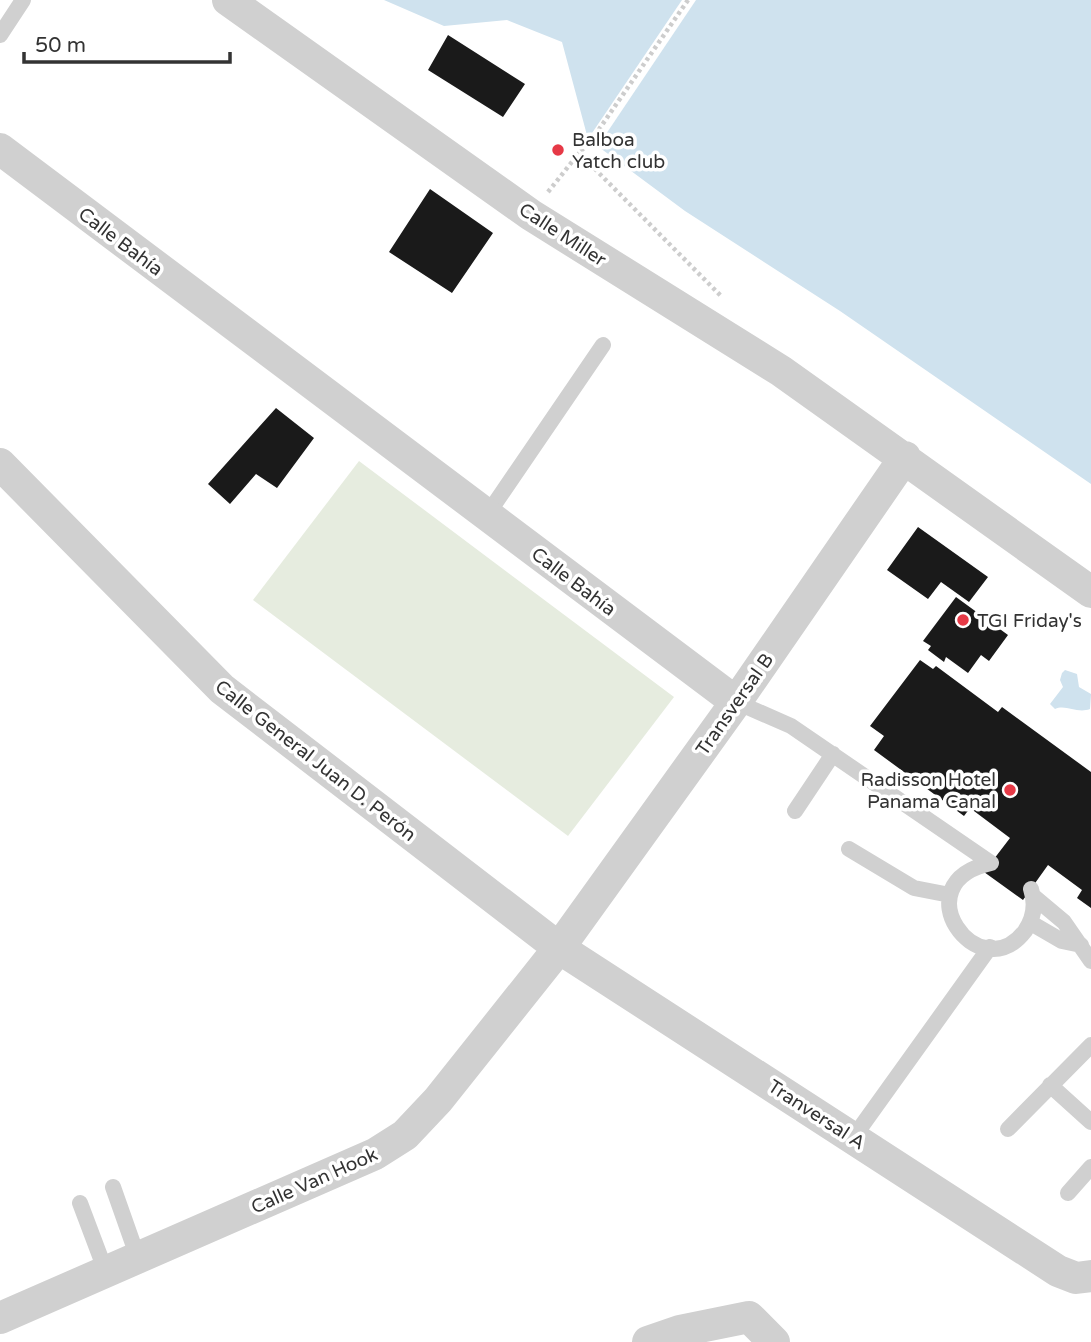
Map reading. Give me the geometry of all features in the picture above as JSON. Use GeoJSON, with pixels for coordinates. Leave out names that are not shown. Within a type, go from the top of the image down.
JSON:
{"type":"FeatureCollection","features":[{"type":"Feature","properties":{"kind":"street","name":"Calle Miller"},"geometry":{"type":"LineString","coordinates":[[228,0],[531,215],[781,371],[1091,592]]}},
{"type":"Feature","properties":{"kind":"street","name":"Calle Bahía"},"geometry":{"type":"LineString","coordinates":[[0,149],[736,702]]}},
{"type":"Feature","properties":{"kind":"street","name":"Transversal B"},"geometry":{"type":"LineString","coordinates":[[559,948],[736,702],[905,457]]}},
{"type":"Feature","properties":{"kind":"street","name":"Calle General Juan D. Perón"},"geometry":{"type":"LineString","coordinates":[[0,464],[222,689],[559,948]]}},
{"type":"Feature","properties":{"kind":"street","name":"Tranversal A"},"geometry":{"type":"LineString","coordinates":[[559,948],[1058,1271],[1083,1277]]}},
{"type":"Feature","properties":{"kind":"street","name":"Calle Van Hook"},"geometry":{"type":"LineString","coordinates":[[0,1318],[374,1154],[405,1135],[438,1100],[559,948]]}},
{"type":"Feature","properties":{"kind":"street"},"geometry":{"type":"LineString","coordinates":[[648,1342],[680,1331],[749,1317],[774,1342]]}},
{"type":"Feature","properties":{"kind":"lane"},"geometry":{"type":"LineString","coordinates":[[0,35],[23,0]]}},
{"type":"Feature","properties":{"kind":"lane"},"geometry":{"type":"LineString","coordinates":[[487,516],[603,345]]}},
{"type":"Feature","properties":{"kind":"lane","name":"Calle Bahía"},"geometry":{"type":"LineString","coordinates":[[736,702],[791,726],[991,863],[965,872],[950,895]]}},
{"type":"Feature","properties":{"kind":"lane"},"geometry":{"type":"LineString","coordinates":[[795,811],[833,754]]}},
{"type":"Feature","properties":{"kind":"lane"},"geometry":{"type":"LineString","coordinates":[[849,849],[914,888],[950,895],[952,920],[966,940],[977,945],[990,947],[1012,943],[1023,934],[1031,923],[1034,909],[1032,892],[1064,922],[1091,961]]}},
{"type":"Feature","properties":{"kind":"lane"},"geometry":{"type":"LineString","coordinates":[[1031,923],[1062,941],[1081,946]]}},
{"type":"Feature","properties":{"kind":"lane"},"geometry":{"type":"LineString","coordinates":[[853,1138],[990,947]]}},
{"type":"Feature","properties":{"kind":"lane"},"geometry":{"type":"LineString","coordinates":[[1008,1129],[1091,1045]]}},
{"type":"Feature","properties":{"kind":"lane"},"geometry":{"type":"LineString","coordinates":[[1051,1085],[1091,1122]]}},
{"type":"Feature","properties":{"kind":"lane"},"geometry":{"type":"LineString","coordinates":[[1068,1193],[1091,1167]]}},
{"type":"Feature","properties":{"kind":"lane"},"geometry":{"type":"LineString","coordinates":[[113,1187],[138,1258]]}},
{"type":"Feature","properties":{"kind":"lane"},"geometry":{"type":"LineString","coordinates":[[80,1203],[106,1272]]}},
{"type":"Feature","properties":{"kind":"path"},"geometry":{"type":"LineString","coordinates":[[531,215],[590,141],[688,0]]}},
{"type":"Feature","properties":{"kind":"path"},"geometry":{"type":"LineString","coordinates":[[579,153],[730,305]]}},
{"type":"Feature","properties":{"kind":"shaded area"},"geometry":{"type":"Polygon","coordinates":[[[359,461],[674,697],[568,836],[253,600],[359,461]]]}},
{"type":"Feature","properties":{"kind":"water"},"geometry":{"type":"Polygon","coordinates":[[[384,0],[1091,0],[1091,484],[840,311],[685,211],[588,139],[562,42],[507,20],[444,26],[384,0]]]}},
{"type":"Feature","properties":{"kind":"water"},"geometry":{"type":"Polygon","coordinates":[[[1065,670],[1077,674],[1079,687],[1091,694],[1090,709],[1055,709],[1050,704],[1063,687],[1060,680],[1065,670]]]}},
{"type":"Feature","properties":{"kind":"pier"},"geometry":{"type":"Polygon","coordinates":[[[682,0],[696,0],[598,146],[588,139],[682,0]]]}},
{"type":"Feature","properties":{"kind":"building"},"geometry":{"type":"Polygon","coordinates":[[[448,35],[525,84],[503,117],[428,70],[448,35]]]}},
{"type":"Feature","properties":{"kind":"building"},"geometry":{"type":"Polygon","coordinates":[[[430,189],[493,233],[452,293],[389,252],[430,189]]]}},
{"type":"Feature","properties":{"kind":"building"},"geometry":{"type":"Polygon","coordinates":[[[276,408],[314,438],[277,488],[256,474],[230,504],[208,484],[276,408]]]}},
{"type":"Feature","properties":{"kind":"building"},"geometry":{"type":"Polygon","coordinates":[[[918,527],[988,577],[969,602],[941,582],[928,599],[887,570],[918,527]]]}},
{"type":"Feature","properties":{"kind":"building","name":"TGI Friday's"},"geometry":{"type":"Polygon","coordinates":[[[956,597],[1008,635],[989,661],[981,655],[968,673],[946,657],[944,662],[928,650],[931,646],[923,641],[956,597]]]}},
{"type":"Feature","properties":{"kind":"building","name":"Radisson Hotel Panama Canal"},"geometry":{"type":"Polygon","coordinates":[[[920,660],[933,669],[936,666],[998,712],[1002,707],[1091,772],[1091,908],[1077,898],[1082,890],[1048,865],[1023,900],[984,872],[1010,838],[970,808],[964,816],[874,750],[884,736],[870,726],[920,660]]]}},
{"type":"Feature","properties":{"kind":"place","name":"Balboa Yatch club"},"geometry":{"type":"Point","coordinates":[558,150]}},
{"type":"Feature","properties":{"kind":"place","name":"TGI Friday's"},"geometry":{"type":"Point","coordinates":[963,620]}},
{"type":"Feature","properties":{"kind":"place","name":"Radisson Hotel Panama Canal"},"geometry":{"type":"Point","coordinates":[1010,790]}}]}
